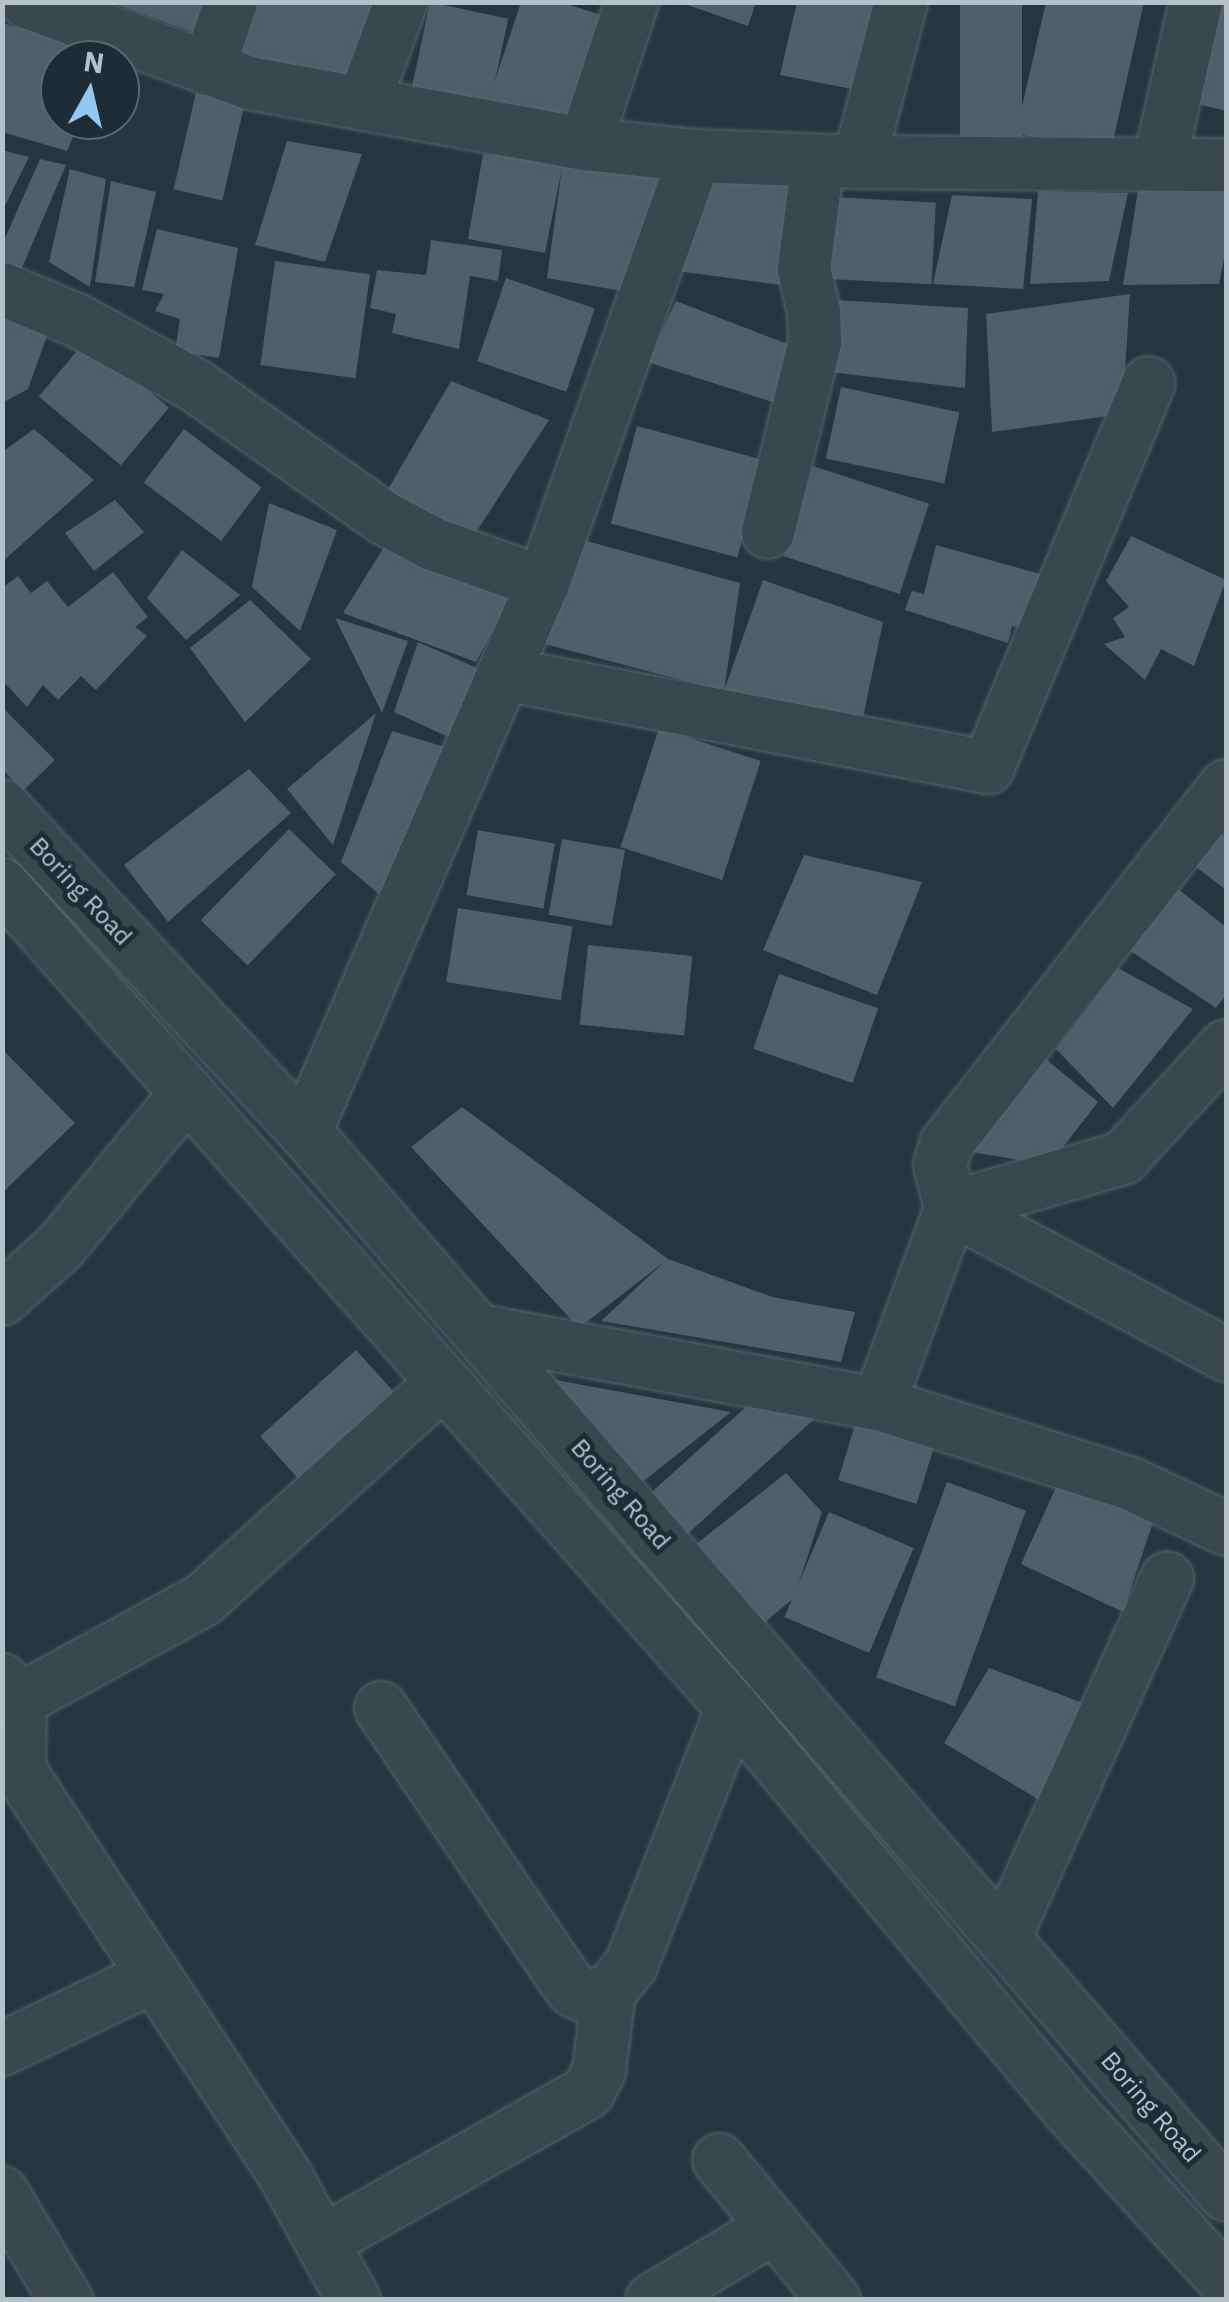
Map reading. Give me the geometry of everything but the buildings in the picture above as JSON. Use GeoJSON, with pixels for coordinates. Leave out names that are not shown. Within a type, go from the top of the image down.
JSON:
{"type":"FeatureCollection","features":[{"type":"Feature","properties":{"kind":"street"},"geometry":{"type":"LineString","coordinates":[[27,2],[249,83],[584,144],[695,156],[838,162],[1226,164]]}},
{"type":"Feature","properties":{"kind":"street"},"geometry":{"type":"LineString","coordinates":[[208,69],[231,2]]}},
{"type":"Feature","properties":{"kind":"street"},"geometry":{"type":"LineString","coordinates":[[363,104],[401,2]]}},
{"type":"Feature","properties":{"kind":"street"},"geometry":{"type":"LineString","coordinates":[[584,144],[632,2]]}},
{"type":"Feature","properties":{"kind":"street"},"geometry":{"type":"LineString","coordinates":[[768,532],[814,342],[814,312],[804,269],[838,162],[901,2]]}},
{"type":"Feature","properties":{"kind":"street"},"geometry":{"type":"LineString","coordinates":[[1158,164],[1196,2]]}},
{"type":"Feature","properties":{"kind":"street"},"geometry":{"type":"LineString","coordinates":[[305,1132],[542,582],[695,156]]}},
{"type":"Feature","properties":{"kind":"street"},"geometry":{"type":"LineString","coordinates":[[2,289],[78,321],[196,386],[384,518],[433,544],[542,582]]}},
{"type":"Feature","properties":{"kind":"street"},"geometry":{"type":"LineString","coordinates":[[504,674],[988,767],[1149,383]]}},
{"type":"Feature","properties":{"kind":"street"},"geometry":{"type":"LineString","coordinates":[[879,1404],[951,1208],[941,1176],[946,1144],[1226,786]]}},
{"type":"Feature","properties":{"kind":"street","name":"Boring Road"},"geometry":{"type":"LineString","coordinates":[[2,806],[305,1132],[1226,2194]]}},
{"type":"Feature","properties":{"kind":"street"},"geometry":{"type":"LineString","coordinates":[[2,885],[732,1708],[1069,2110],[1226,2282]]}},
{"type":"Feature","properties":{"kind":"street"},"geometry":{"type":"LineString","coordinates":[[951,1208],[1124,1158],[1226,1046]]}},
{"type":"Feature","properties":{"kind":"street"},"geometry":{"type":"LineString","coordinates":[[2,1299],[60,1248],[188,1093]]}},
{"type":"Feature","properties":{"kind":"street"},"geometry":{"type":"LineString","coordinates":[[951,1208],[1226,1355]]}},
{"type":"Feature","properties":{"kind":"street"},"geometry":{"type":"LineString","coordinates":[[480,1331],[879,1404],[1114,1478],[1226,1528]]}},
{"type":"Feature","properties":{"kind":"street"},"geometry":{"type":"LineString","coordinates":[[343,2296],[322,2242],[286,2177],[154,1976],[11,1774],[11,1690],[203,1600],[443,1382]]}},
{"type":"Feature","properties":{"kind":"street"},"geometry":{"type":"LineString","coordinates":[[1004,1938],[1167,1578]]}},
{"type":"Feature","properties":{"kind":"street"},"geometry":{"type":"LineString","coordinates":[[381,1708],[574,1992],[586,1996],[610,1992]]}},
{"type":"Feature","properties":{"kind":"street"},"geometry":{"type":"LineString","coordinates":[[322,2242],[588,2092],[599,2071],[610,1992],[631,1965],[732,1708]]}},
{"type":"Feature","properties":{"kind":"street"},"geometry":{"type":"LineString","coordinates":[[2,2049],[154,1976]]}},
{"type":"Feature","properties":{"kind":"street"},"geometry":{"type":"LineString","coordinates":[[719,2160],[834,2300]]}},
{"type":"Feature","properties":{"kind":"street"},"geometry":{"type":"LineString","coordinates":[[2,2192],[66,2300]]}},
{"type":"Feature","properties":{"kind":"street"},"geometry":{"type":"LineString","coordinates":[[652,2300],[773,2228]]}}]}
